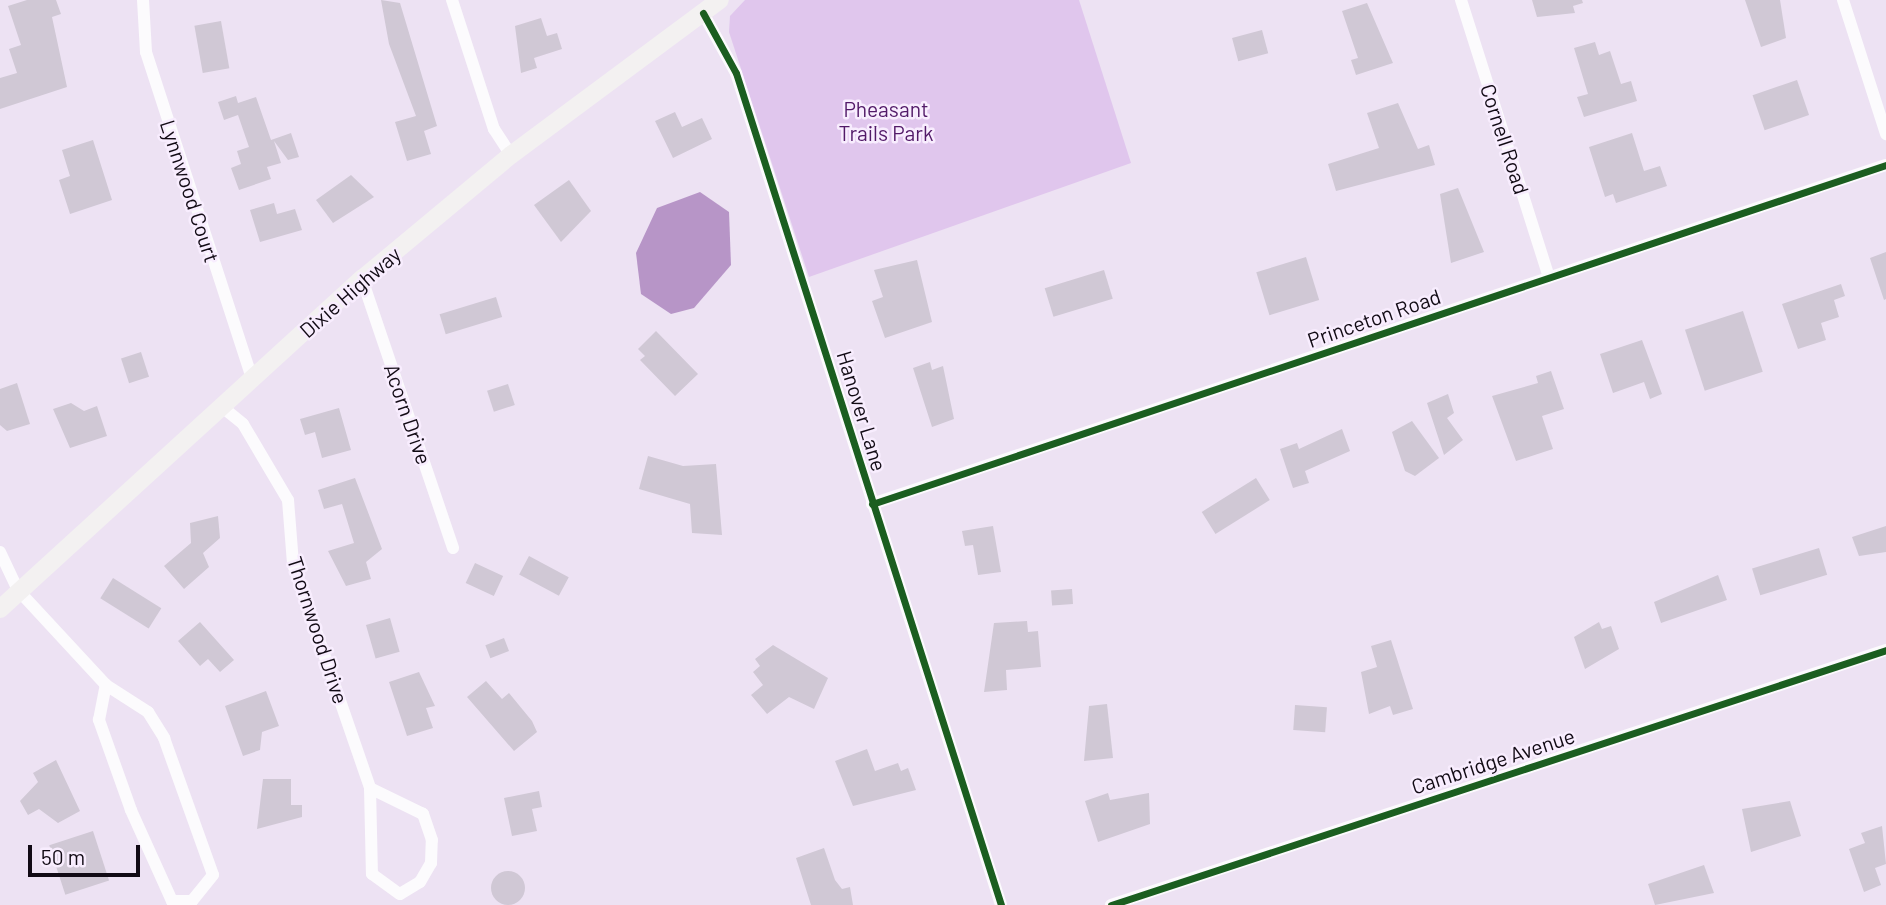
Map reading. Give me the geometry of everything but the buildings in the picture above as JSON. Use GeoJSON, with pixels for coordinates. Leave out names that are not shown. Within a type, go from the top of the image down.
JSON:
{"type":"FeatureCollection","features":[{"type":"Feature","properties":{"kind":"main road","name":"Dixie Highway"},"geometry":{"type":"LineString","coordinates":[[0,609],[362,279],[510,155],[720,0]]}},
{"type":"Feature","properties":{"kind":"street","name":"Lynnwood Court"},"geometry":{"type":"LineString","coordinates":[[143,0],[146,52],[253,379]]}},
{"type":"Feature","properties":{"kind":"street"},"geometry":{"type":"LineString","coordinates":[[452,0],[494,129],[510,155]]}},
{"type":"Feature","properties":{"kind":"street","name":"Cornell Road"},"geometry":{"type":"LineString","coordinates":[[1461,0],[1549,278]]}},
{"type":"Feature","properties":{"kind":"street"},"geometry":{"type":"LineString","coordinates":[[1843,0],[1886,134]]}},
{"type":"Feature","properties":{"kind":"street","name":"Hanover Lane"},"geometry":{"type":"LineString","coordinates":[[703,13],[736,73],[1001,905]]}},
{"type":"Feature","properties":{"kind":"street","name":"Princeton Road"},"geometry":{"type":"LineString","coordinates":[[872,504],[1886,165]]}},
{"type":"Feature","properties":{"kind":"street","name":"Acorn Drive"},"geometry":{"type":"LineString","coordinates":[[362,279],[453,548]]}},
{"type":"Feature","properties":{"kind":"street","name":"Thornwood Drive"},"geometry":{"type":"LineString","coordinates":[[221,406],[243,424],[288,500],[293,564],[370,788],[372,874],[400,894],[425,873],[432,841],[423,814],[370,788]]}},
{"type":"Feature","properties":{"kind":"street"},"geometry":{"type":"LineString","coordinates":[[0,552],[18,590],[106,685],[148,712],[164,738],[213,875],[192,901],[173,901],[131,810],[99,720],[106,685]]}},
{"type":"Feature","properties":{"kind":"street","name":"Cambridge Avenue"},"geometry":{"type":"LineString","coordinates":[[1111,905],[1886,650]]}},
{"type":"Feature","properties":{"kind":"green space","name":"Pheasant Trails Park"},"geometry":{"type":"Polygon","coordinates":[[[745,0],[1079,0],[1131,163],[809,277],[729,32],[730,16],[745,0]]]}},
{"type":"Feature","properties":{"kind":"shaded area"},"geometry":{"type":"Polygon","coordinates":[[[700,192],[729,212],[731,265],[694,308],[671,314],[641,294],[636,253],[657,208],[700,192]]]}},
{"type":"Feature","properties":{"kind":"cycle path"},"geometry":{"type":"LineString","coordinates":[[703,13],[736,73],[1001,905]]}},
{"type":"Feature","properties":{"kind":"cycle path"},"geometry":{"type":"LineString","coordinates":[[872,504],[1886,165]]}},
{"type":"Feature","properties":{"kind":"cycle path"},"geometry":{"type":"LineString","coordinates":[[1111,905],[1886,650]]}}]}
